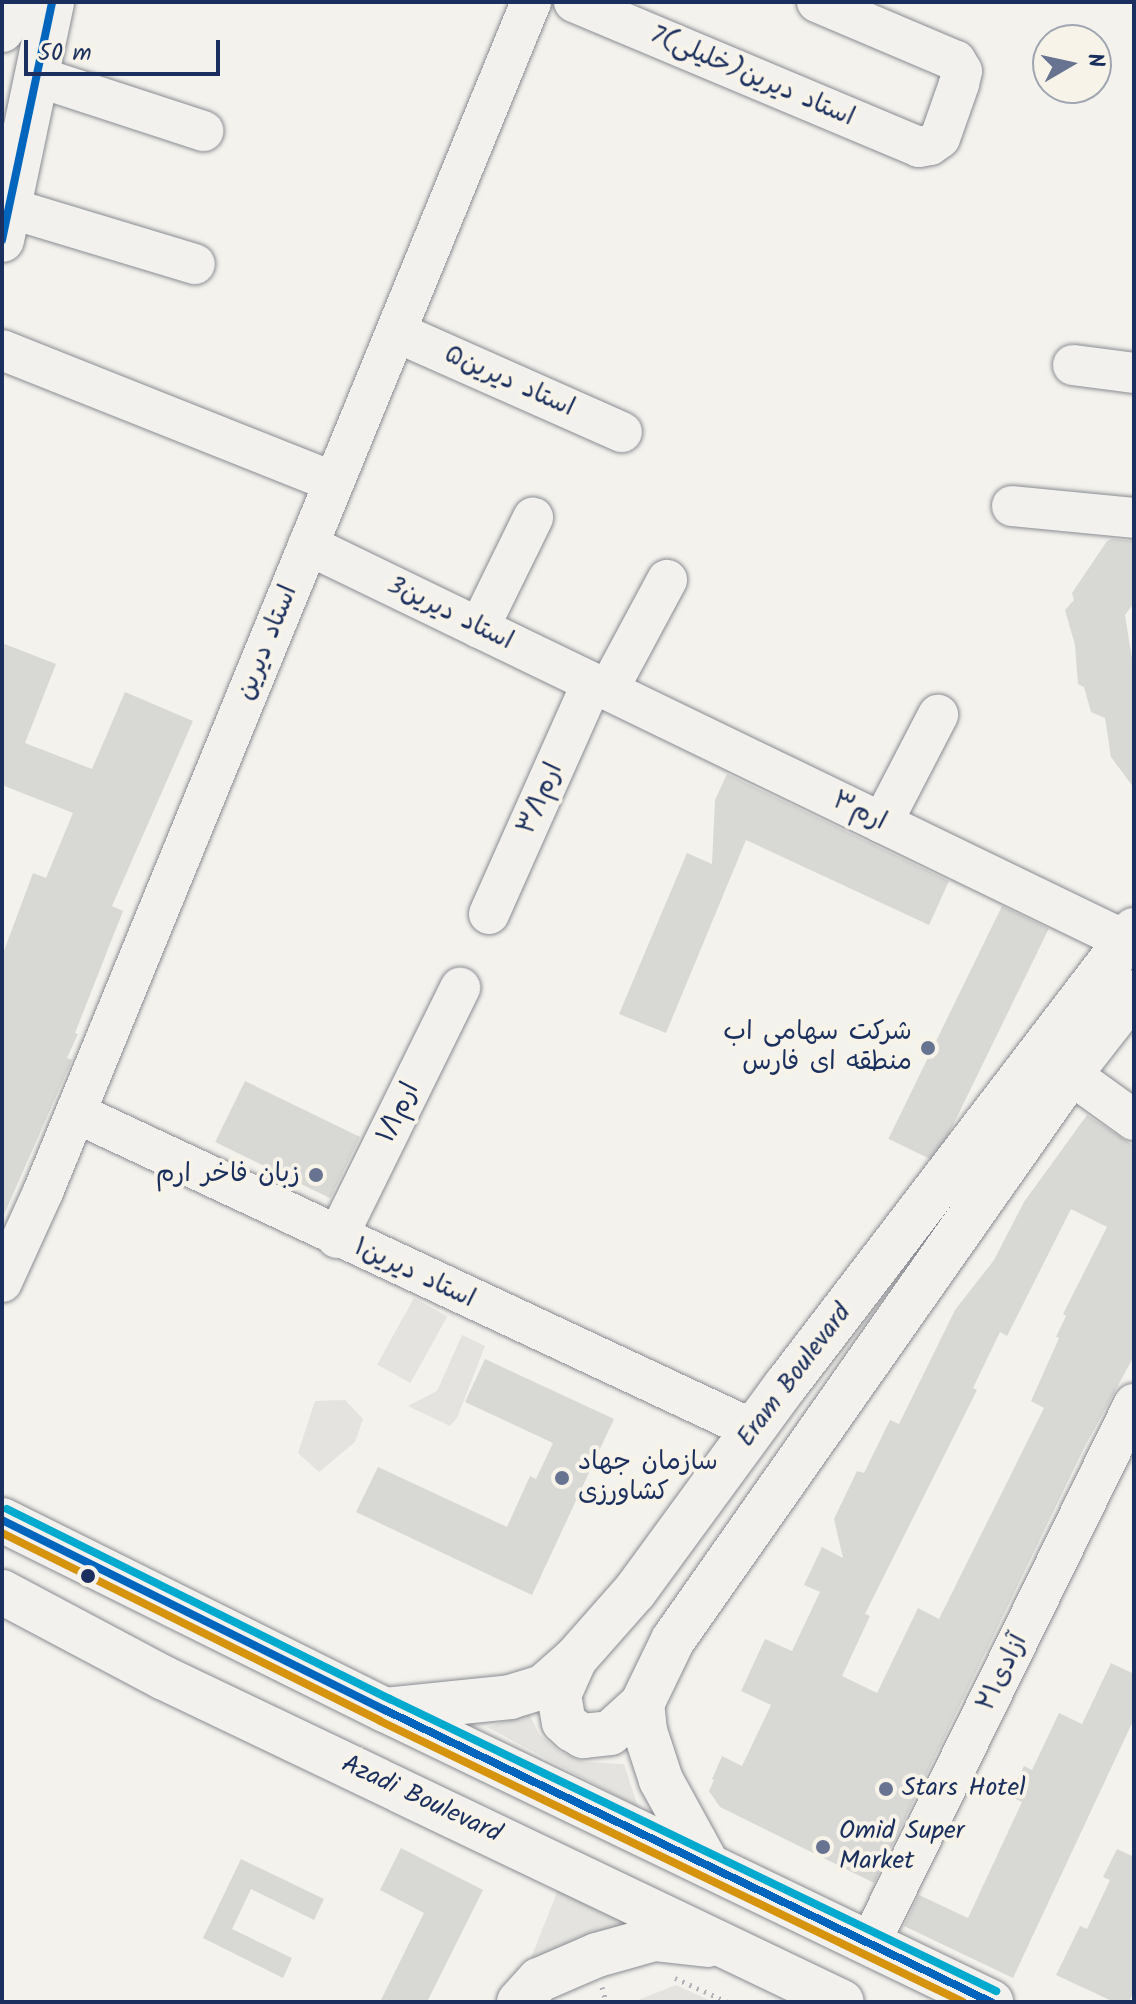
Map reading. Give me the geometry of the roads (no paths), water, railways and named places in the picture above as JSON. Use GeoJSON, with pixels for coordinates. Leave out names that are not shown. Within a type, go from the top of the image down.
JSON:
{"type":"FeatureCollection","features":[{"type":"Feature","properties":{"kind":"main road"},"geometry":{"type":"LineString","coordinates":[[2,30],[12,2]]}},
{"type":"Feature","properties":{"kind":"main road"},"geometry":{"type":"LineString","coordinates":[[6,224],[52,2]]}},
{"type":"Feature","properties":{"kind":"main road","name":"Eram Boulevard"},"geometry":{"type":"LineString","coordinates":[[385,1710],[510,1697],[543,1687],[575,1659],[635,1591],[1130,936]]}},
{"type":"Feature","properties":{"kind":"main road","name":"Eram Boulevard"},"geometry":{"type":"LineString","coordinates":[[642,1704],[673,1640],[707,1587],[831,1419],[1070,1074],[1134,992]]}},
{"type":"Feature","properties":{"kind":"main road"},"geometry":{"type":"LineString","coordinates":[[2,1520],[385,1710],[871,1941],[991,2002]]}},
{"type":"Feature","properties":{"kind":"main road","name":"Azadi Boulevard"},"geometry":{"type":"LineString","coordinates":[[2,1592],[164,1678],[842,2002]]}},
{"type":"Feature","properties":{"kind":"main road"},"geometry":{"type":"LineString","coordinates":[[164,1678],[193,1616]]}},
{"type":"Feature","properties":{"kind":"main road"},"geometry":{"type":"LineString","coordinates":[[575,1659],[559,1695],[564,1722],[573,1730],[583,1736],[610,1733],[642,1704]]}},
{"type":"Feature","properties":{"kind":"main road"},"geometry":{"type":"LineString","coordinates":[[642,1704],[645,1731],[661,1780],[706,1862]]}},
{"type":"Feature","properties":{"kind":"main road"},"geometry":{"type":"LineString","coordinates":[[519,2002],[539,1980],[597,1955],[654,1939],[733,1948]]}},
{"type":"Feature","properties":{"kind":"street","name":"استاد دیرین"},"geometry":{"type":"LineString","coordinates":[[2,1282],[76,1113],[531,2]]}},
{"type":"Feature","properties":{"kind":"street","name":"7استاد دیرین(خلیلی)"},"geometry":{"type":"LineString","coordinates":[[574,2],[919,147],[930,145],[940,138],[962,71],[956,61],[817,2]]}},
{"type":"Feature","properties":{"kind":"street"},"geometry":{"type":"LineString","coordinates":[[38,77],[203,131]]}},
{"type":"Feature","properties":{"kind":"street"},"geometry":{"type":"LineString","coordinates":[[6,224],[195,264]]}},
{"type":"Feature","properties":{"kind":"street","name":"استاد دیرین۵"},"geometry":{"type":"LineString","coordinates":[[396,332],[622,432]]}},
{"type":"Feature","properties":{"kind":"street"},"geometry":{"type":"LineString","coordinates":[[2,350],[334,482]]}},
{"type":"Feature","properties":{"kind":"street"},"geometry":{"type":"LineString","coordinates":[[1073,365],[1134,373]]}},
{"type":"Feature","properties":{"kind":"street"},"geometry":{"type":"LineString","coordinates":[[1012,506],[1134,518]]}},
{"type":"Feature","properties":{"kind":"street"},"geometry":{"type":"LineString","coordinates":[[479,628],[533,518]]}},
{"type":"Feature","properties":{"kind":"street","name":"3استاد دیرین"},"geometry":{"type":"LineString","coordinates":[[308,545],[600,687]]}},
{"type":"Feature","properties":{"kind":"street","name":"۳/۱ارم"},"geometry":{"type":"LineString","coordinates":[[489,914],[600,687],[667,580]]}},
{"type":"Feature","properties":{"kind":"street","name":"ارم۳"},"geometry":{"type":"LineString","coordinates":[[600,687],[882,823],[1130,936]]}},
{"type":"Feature","properties":{"kind":"street"},"geometry":{"type":"LineString","coordinates":[[882,823],[938,715]]}},
{"type":"Feature","properties":{"kind":"street","name":"۱/۱ارم"},"geometry":{"type":"LineString","coordinates":[[337,1238],[460,988]]}},
{"type":"Feature","properties":{"kind":"street"},"geometry":{"type":"LineString","coordinates":[[1070,1074],[1134,1120]]}},
{"type":"Feature","properties":{"kind":"street","name":"استاد دیرین۱"},"geometry":{"type":"LineString","coordinates":[[76,1113],[337,1238],[754,1430]]}},
{"type":"Feature","properties":{"kind":"street","name":"آزادی۲۱"},"geometry":{"type":"LineString","coordinates":[[871,1941],[1134,1404]]}},
{"type":"Feature","properties":{"kind":"place","name":"شرکت سهامی اب منطقه ای فارس"},"geometry":{"type":"Point","coordinates":[928,1048]}},
{"type":"Feature","properties":{"kind":"place","name":"زبان فاخر ارم"},"geometry":{"type":"Point","coordinates":[316,1175]}},
{"type":"Feature","properties":{"kind":"place","name":"سازمان جهاد کشاورزی"},"geometry":{"type":"Point","coordinates":[562,1478]}},
{"type":"Feature","properties":{"kind":"place","name":"Stars Hotel"},"geometry":{"type":"Point","coordinates":[886,1789]}},
{"type":"Feature","properties":{"kind":"place","name":"Omid Super Market"},"geometry":{"type":"Point","coordinates":[823,1847]}}]}
